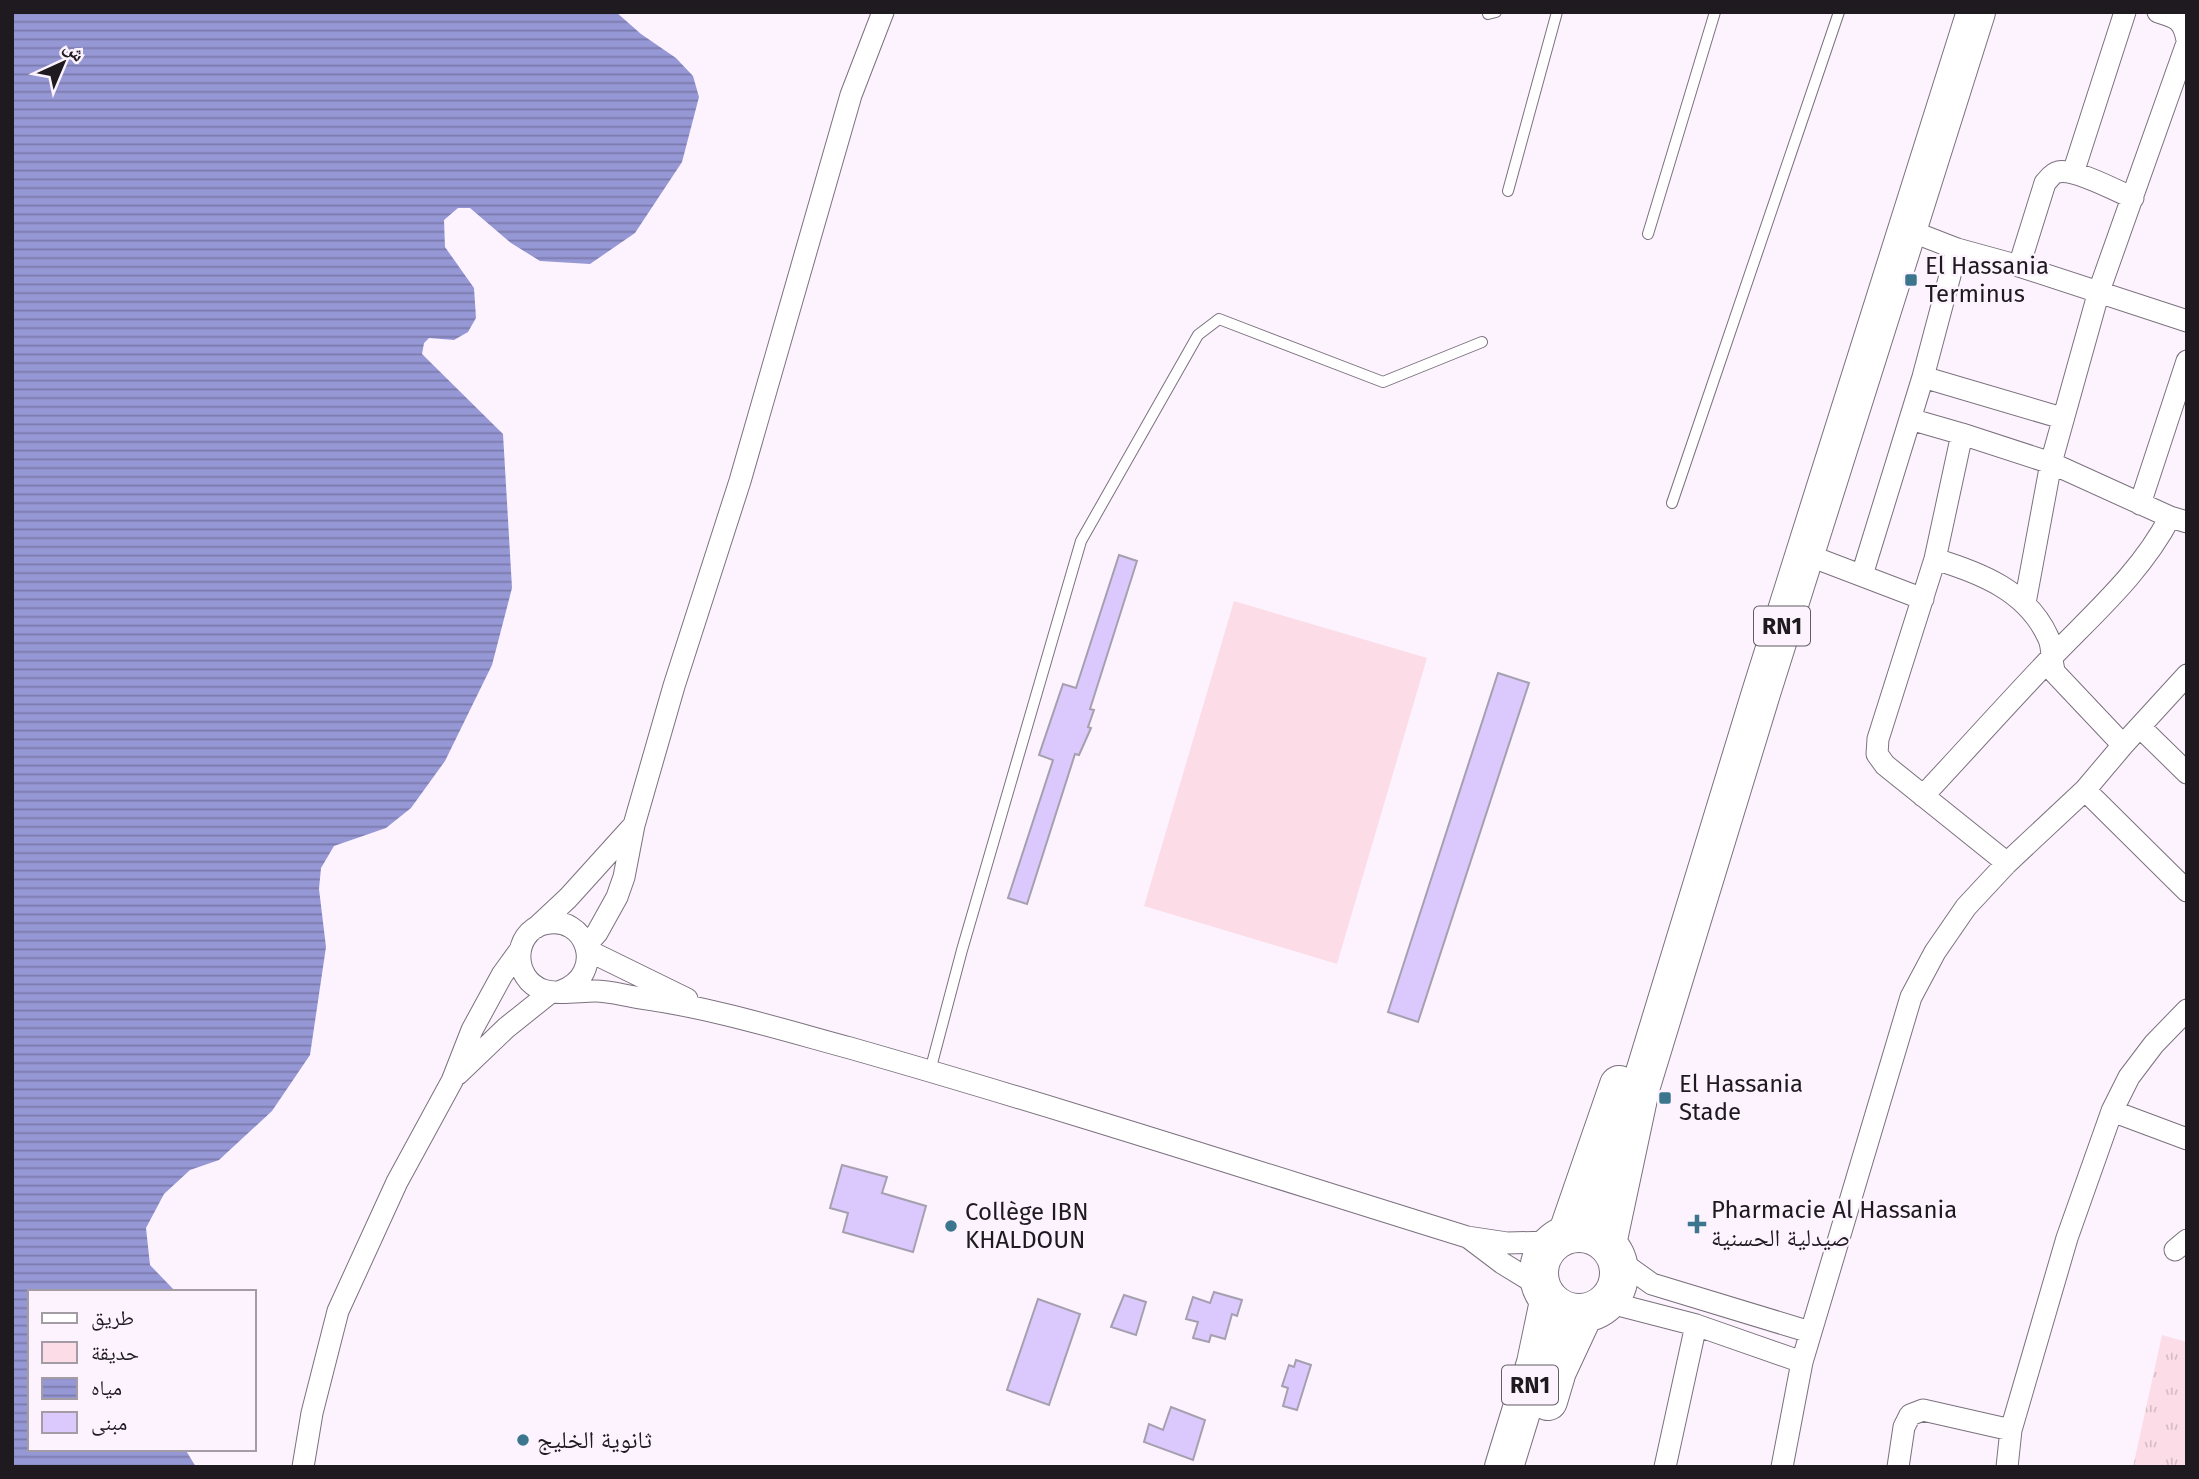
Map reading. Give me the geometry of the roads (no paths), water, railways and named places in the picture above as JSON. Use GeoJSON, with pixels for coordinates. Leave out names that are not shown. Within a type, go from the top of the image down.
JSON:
{"type":"FeatureCollection","features":[{"type":"Feature","properties":{"kind":"highway","name":"RN1"},"geometry":{"type":"LineString","coordinates":[[1504,1467],[1536,1363],[1545,1294],[1538,1271],[1542,1255],[1560,1238],[1608,1119],[1948,12]]}},
{"type":"Feature","properties":{"kind":"highway","name":"RN1"},"geometry":{"type":"LineString","coordinates":[[1528,1467],[1557,1371],[1596,1307],[1613,1294],[1619,1277],[1612,1252],[1640,1089],[1976,12]]}},
{"type":"Feature","properties":{"kind":"highway"},"geometry":{"type":"LineString","coordinates":[[1560,1238],[1588,1235],[1612,1252]]}},
{"type":"Feature","properties":{"kind":"highway"},"geometry":{"type":"LineString","coordinates":[[1545,1294],[1559,1308],[1571,1313],[1596,1307]]}},
{"type":"Feature","properties":{"kind":"street"},"geometry":{"type":"LineString","coordinates":[[587,948],[617,897],[624,877],[634,825],[674,686],[740,481],[851,95],[883,12]]}},
{"type":"Feature","properties":{"kind":"street"},"geometry":{"type":"LineString","coordinates":[[2074,173],[2125,12]]}},
{"type":"Feature","properties":{"kind":"street"},"geometry":{"type":"LineString","coordinates":[[2025,603],[2062,418],[2099,291],[2187,41],[2185,27],[2176,18],[2158,12]]}},
{"type":"Feature","properties":{"kind":"street"},"geometry":{"type":"LineString","coordinates":[[2019,266],[2045,183],[2060,171],[2074,173],[2133,198]]}},
{"type":"Feature","properties":{"kind":"street"},"geometry":{"type":"LineString","coordinates":[[1908,230],[1957,249],[2099,291],[2187,321]]}},
{"type":"Feature","properties":{"kind":"street"},"geometry":{"type":"LineString","coordinates":[[1862,575],[1923,377],[1957,249]]}},
{"type":"Feature","properties":{"kind":"street"},"geometry":{"type":"LineString","coordinates":[[2140,504],[2187,361]]}},
{"type":"Feature","properties":{"kind":"street"},"geometry":{"type":"LineString","coordinates":[[1923,377],[2062,418]]}},
{"type":"Feature","properties":{"kind":"street"},"geometry":{"type":"LineString","coordinates":[[1910,419],[2051,463],[2178,520],[2115,593],[1923,796]]}},
{"type":"Feature","properties":{"kind":"street"},"geometry":{"type":"LineString","coordinates":[[1962,434],[1935,559],[1878,739],[1877,754],[1885,765],[2007,863]]}},
{"type":"Feature","properties":{"kind":"street"},"geometry":{"type":"LineString","coordinates":[[1805,554],[1923,599]]}},
{"type":"Feature","properties":{"kind":"street"},"geometry":{"type":"LineString","coordinates":[[1935,559],[1969,569],[2002,585],[2025,603],[2050,641],[2050,659],[2055,673],[2123,745]]}},
{"type":"Feature","properties":{"kind":"street"},"geometry":{"type":"LineString","coordinates":[[1782,1467],[1810,1332],[1910,997],[1935,952],[1966,907],[2007,863],[2085,790],[2187,676]]}},
{"type":"Feature","properties":{"kind":"street"},"geometry":{"type":"LineString","coordinates":[[2140,727],[2187,773]]}},
{"type":"Feature","properties":{"kind":"street"},"geometry":{"type":"LineString","coordinates":[[2085,790],[2187,891]]}},
{"type":"Feature","properties":{"kind":"street"},"geometry":{"type":"LineString","coordinates":[[303,1467],[312,1413],[338,1311],[397,1182],[452,1081],[472,1031],[523,941],[568,898],[634,825]]}},
{"type":"Feature","properties":{"kind":"street"},"geometry":{"type":"LineString","coordinates":[[452,1081],[506,1028],[556,991],[577,983],[583,976],[588,959],[587,948],[581,937],[566,925],[546,923],[537,927]]}},
{"type":"Feature","properties":{"kind":"street"},"geometry":{"type":"LineString","coordinates":[[587,948],[708,1009]]}},
{"type":"Feature","properties":{"kind":"street"},"geometry":{"type":"LineString","coordinates":[[520,950],[521,970],[533,985],[556,991],[602,991],[708,1009],[930,1071],[1467,1237],[1507,1243],[1560,1238]]}},
{"type":"Feature","properties":{"kind":"street"},"geometry":{"type":"LineString","coordinates":[[2007,1467],[2011,1430],[2067,1238],[2112,1111],[2129,1077],[2154,1044],[2187,1010]]}},
{"type":"Feature","properties":{"kind":"street"},"geometry":{"type":"LineString","coordinates":[[2112,1111],[2187,1139]]}},
{"type":"Feature","properties":{"kind":"street"},"geometry":{"type":"LineString","coordinates":[[1467,1237],[1545,1294]]}},
{"type":"Feature","properties":{"kind":"street"},"geometry":{"type":"LineString","coordinates":[[1612,1252],[1652,1284],[1810,1332]]}},
{"type":"Feature","properties":{"kind":"street"},"geometry":{"type":"LineString","coordinates":[[1596,1307],[1696,1325],[1802,1362]]}},
{"type":"Feature","properties":{"kind":"street"},"geometry":{"type":"LineString","coordinates":[[1665,1467],[1696,1325]]}},
{"type":"Feature","properties":{"kind":"street"},"geometry":{"type":"LineString","coordinates":[[1898,1467],[1904,1427],[1910,1415],[1923,1410],[2011,1430]]}},
{"type":"Feature","properties":{"kind":"lane"},"geometry":{"type":"LineString","coordinates":[[1508,191],[1557,12]]}},
{"type":"Feature","properties":{"kind":"lane"},"geometry":{"type":"LineString","coordinates":[[1648,234],[1715,12]]}},
{"type":"Feature","properties":{"kind":"lane"},"geometry":{"type":"LineString","coordinates":[[1672,503],[1839,12]]}},
{"type":"Feature","properties":{"kind":"lane"},"geometry":{"type":"LineString","coordinates":[[930,1071],[962,950],[1081,541],[1198,335],[1219,319],[1383,382],[1482,342]]}},
{"type":"Feature","properties":{"kind":"water"},"geometry":{"type":"Polygon","coordinates":[[[12,12],[616,12],[641,34],[676,58],[693,76],[699,97],[682,162],[635,233],[590,264],[540,261],[511,243],[470,208],[458,208],[444,220],[445,247],[474,288],[476,318],[468,332],[454,340],[429,338],[424,343],[422,354],[503,434],[512,588],[492,665],[445,761],[411,808],[386,828],[334,846],[321,868],[319,889],[326,947],[310,1055],[272,1111],[219,1160],[190,1170],[164,1194],[146,1228],[150,1265],[174,1290],[28,1290],[28,1451],[186,1451],[196,1467],[12,1467],[12,12]]]}},
{"type":"Feature","properties":{"kind":"place","name":"El Hassania Terminus"},"geometry":{"type":"Point","coordinates":[1911,280]}},
{"type":"Feature","properties":{"kind":"place","name":"El Hassania Stade"},"geometry":{"type":"Point","coordinates":[1665,1098]}},
{"type":"Feature","properties":{"kind":"place","name":"Pharmacie Al Hassania صيدلية الحسنية"},"geometry":{"type":"Point","coordinates":[1697,1224]}},
{"type":"Feature","properties":{"kind":"place","name":"Collège IBN KHALDOUN"},"geometry":{"type":"Point","coordinates":[951,1226]}},
{"type":"Feature","properties":{"kind":"place","name":"ثانوية الخليج"},"geometry":{"type":"Point","coordinates":[523,1440]}}]}
